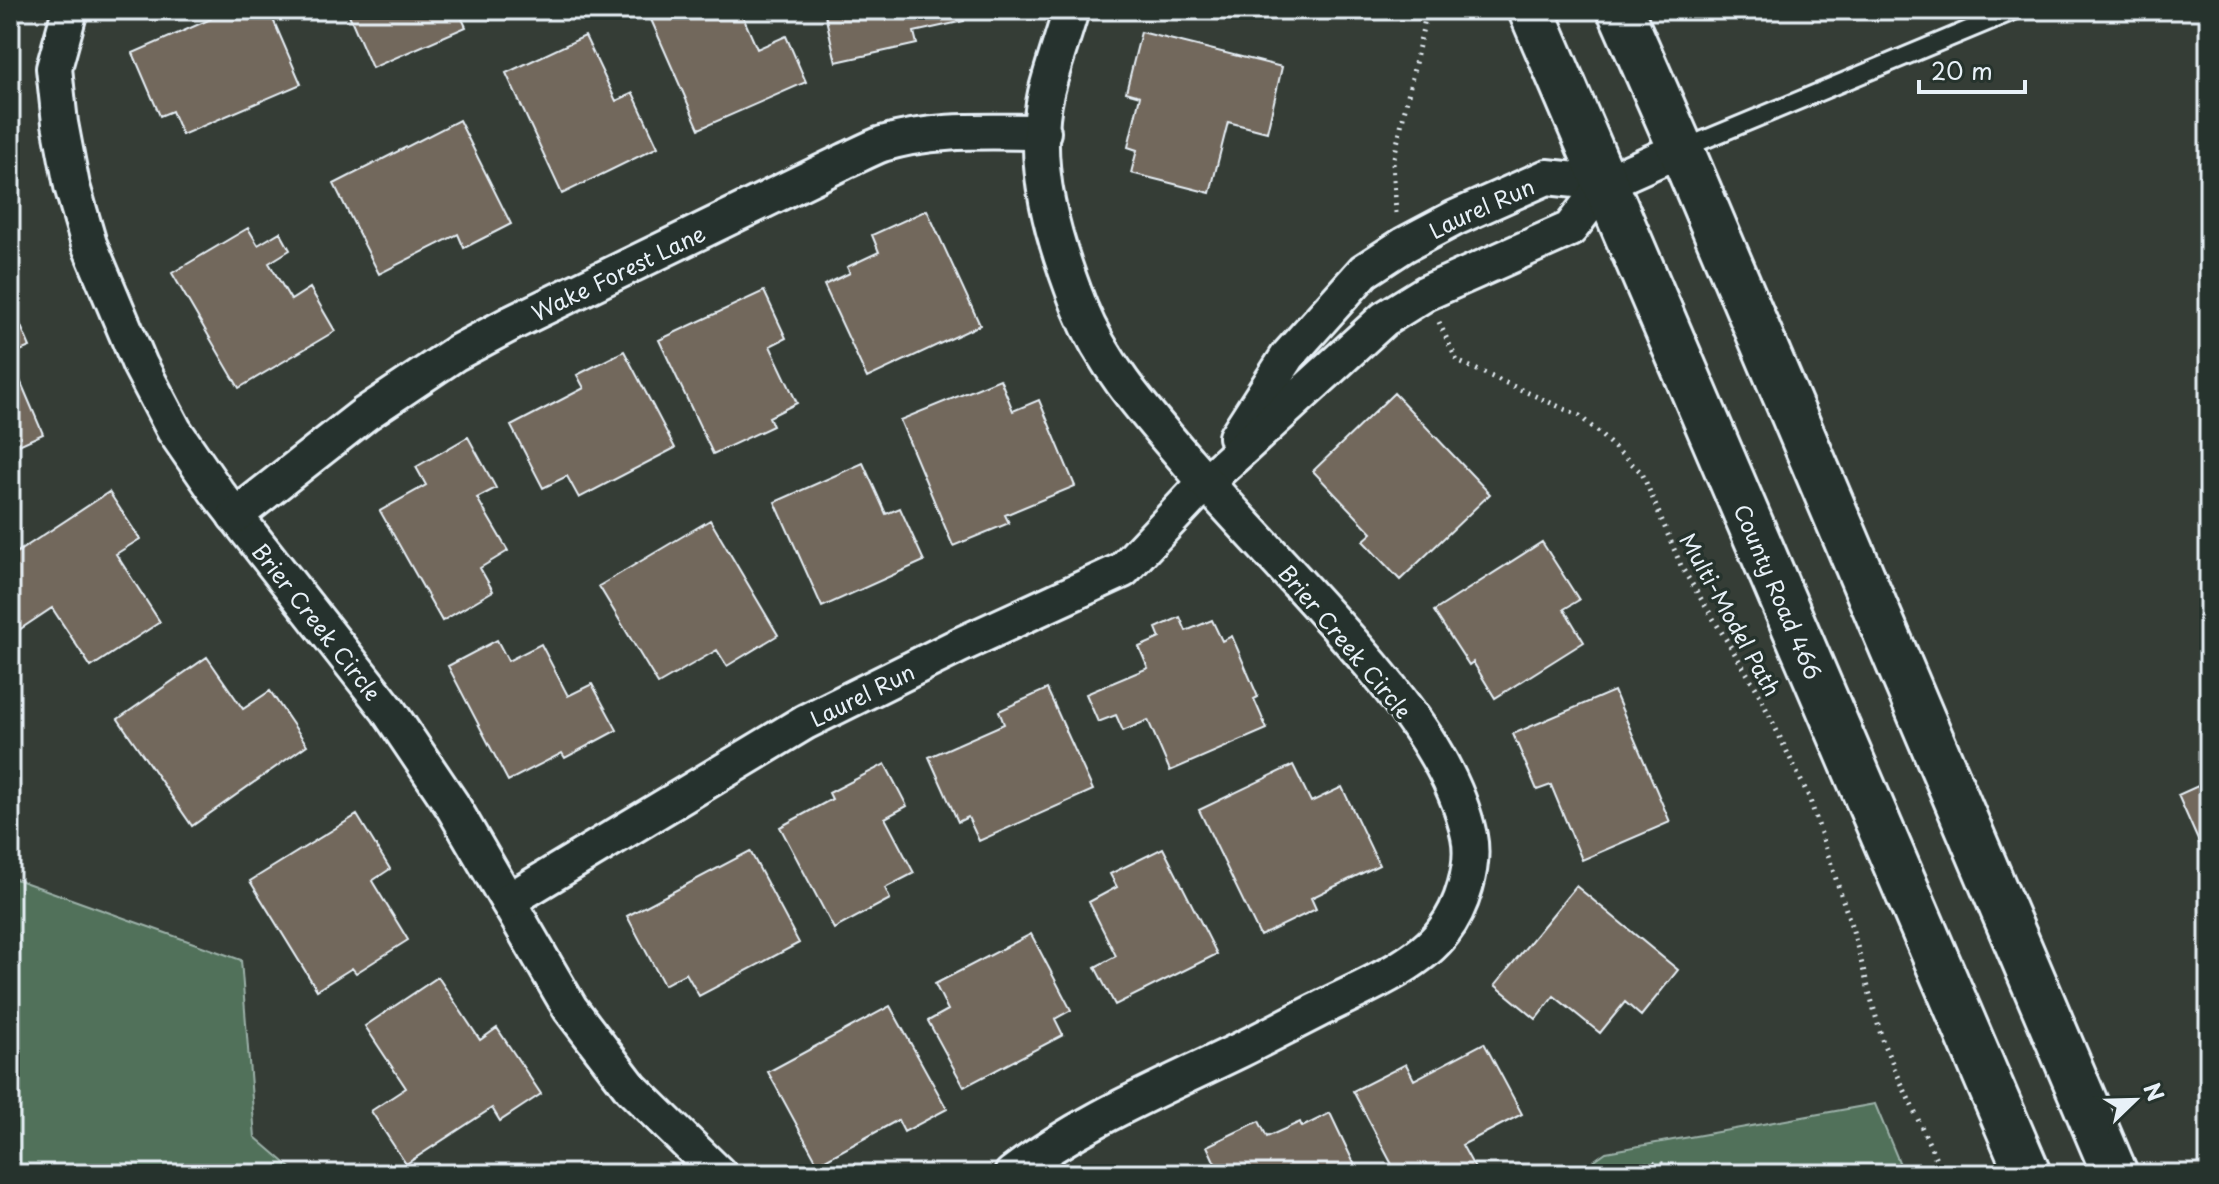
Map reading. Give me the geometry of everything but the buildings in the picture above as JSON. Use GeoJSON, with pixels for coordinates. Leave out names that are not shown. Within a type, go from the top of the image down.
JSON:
{"type":"FeatureCollection","features":[{"type":"Feature","properties":{"kind":"main road","name":"County Road 466"},"geometry":{"type":"LineString","coordinates":[[1531,10],[2028,1174]]}},
{"type":"Feature","properties":{"kind":"main road"},"geometry":{"type":"LineString","coordinates":[[1620,10],[2115,1174]]}},
{"type":"Feature","properties":{"kind":"street","name":"Brier Creek Circle"},"geometry":{"type":"LineString","coordinates":[[70,10],[54,68],[72,186],[89,244],[140,365],[174,430],[235,516],[388,710],[452,805],[570,1008],[631,1088],[719,1174]]}},
{"type":"Feature","properties":{"kind":"street","name":"Brier Creek Circle"},"geometry":{"type":"LineString","coordinates":[[1012,1174],[1085,1125],[1254,1043],[1416,957],[1443,933],[1459,904],[1467,876],[1470,841],[1464,815],[1449,781],[1405,705],[1132,397],[1081,310],[1051,214],[1040,161],[1045,97],[1071,10]]}},
{"type":"Feature","properties":{"kind":"street","name":"Wake Forest Lane"},"geometry":{"type":"LineString","coordinates":[[235,516],[365,414],[456,353],[843,162],[880,145],[914,136],[943,132],[1043,132]]}},
{"type":"Feature","properties":{"kind":"street"},"geometry":{"type":"LineString","coordinates":[[1605,183],[1681,149]]}},
{"type":"Feature","properties":{"kind":"street","name":"Laurel Run"},"geometry":{"type":"LineString","coordinates":[[1206,482],[1288,356],[1364,271],[1455,218],[1547,177],[1605,183]]}},
{"type":"Feature","properties":{"kind":"street","name":"Laurel Run"},"geometry":{"type":"LineString","coordinates":[[508,901],[805,722],[960,645],[1123,570],[1206,482],[1376,326],[1426,293],[1570,229],[1605,183]]}},
{"type":"Feature","properties":{"kind":"lane"},"geometry":{"type":"LineString","coordinates":[[1681,149],[2016,10]]}},
{"type":"Feature","properties":{"kind":"path"},"geometry":{"type":"LineString","coordinates":[[1420,10],[1424,20]]}},
{"type":"Feature","properties":{"kind":"path"},"geometry":{"type":"LineString","coordinates":[[1404,245],[1397,225],[1393,162],[1427,10]]}},
{"type":"Feature","properties":{"kind":"path","name":"Multi-Model Path"},"geometry":{"type":"LineString","coordinates":[[1426,293],[1457,361],[1580,416],[1642,473],[1682,568],[1756,688],[1809,797],[1853,931],[1883,1043],[1943,1174]]}},
{"type":"Feature","properties":{"kind":"path"},"geometry":{"type":"LineString","coordinates":[[1615,1174],[1637,1163],[1662,1164],[1709,1174]]}},
{"type":"Feature","properties":{"kind":"green space"},"geometry":{"type":"Polygon","coordinates":[[[10,877],[241,960],[255,1137],[298,1174],[10,1174],[10,877]]]}},
{"type":"Feature","properties":{"kind":"green space"},"geometry":{"type":"Polygon","coordinates":[[[1875,1104],[1904,1174],[1575,1174],[1606,1152],[1875,1104]]]}}]}
